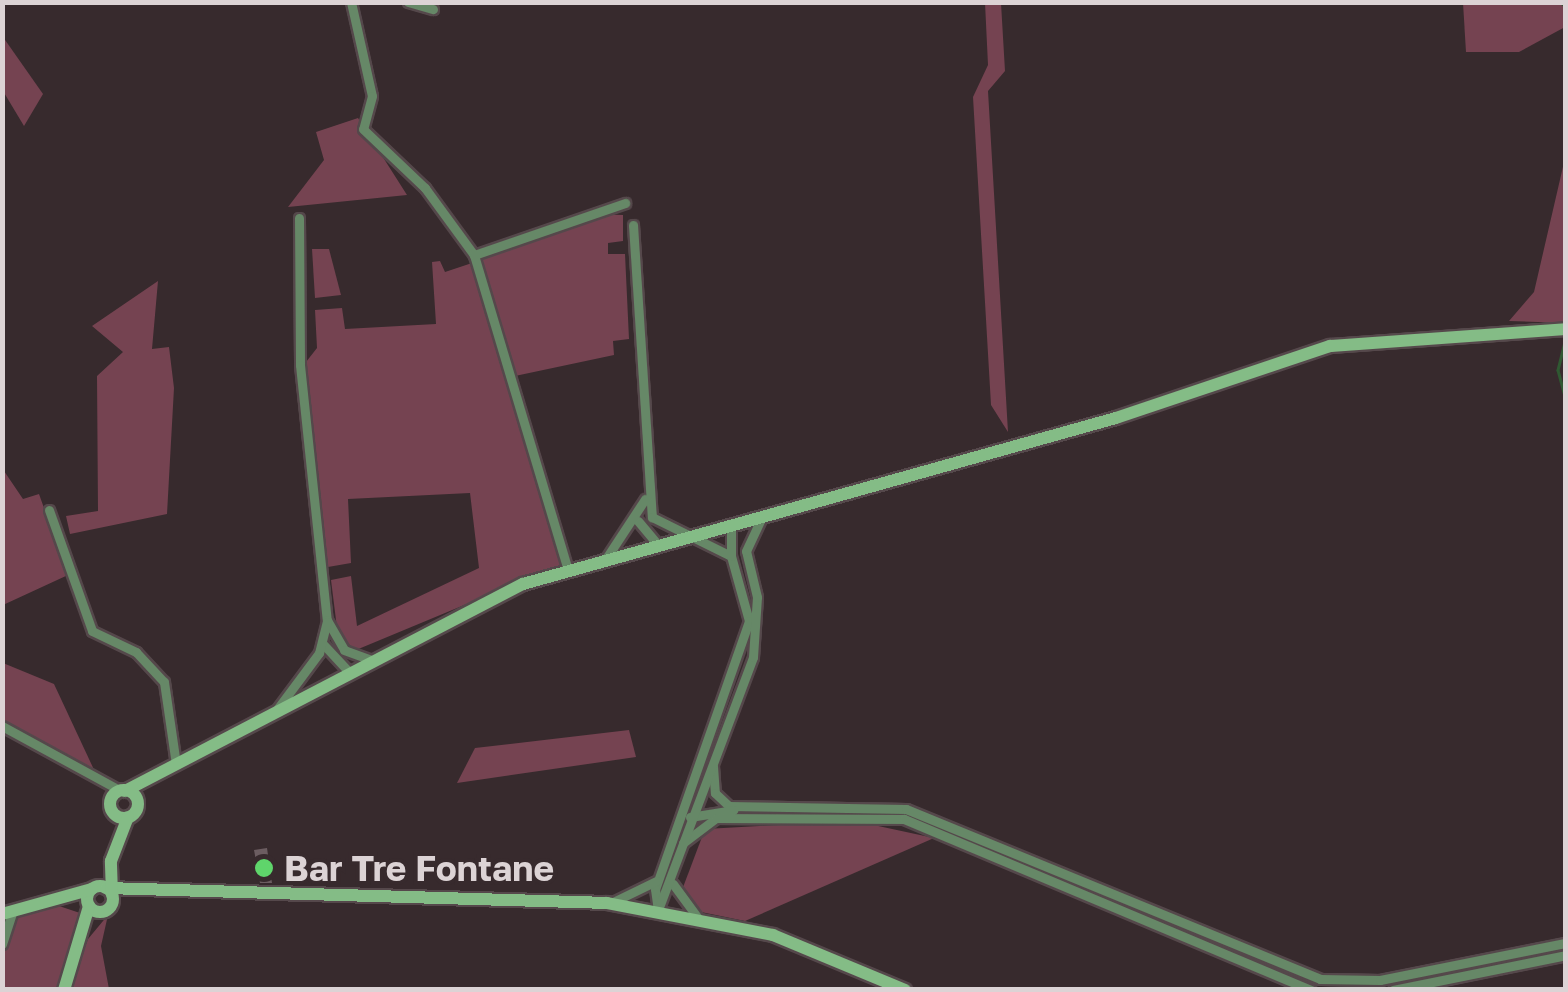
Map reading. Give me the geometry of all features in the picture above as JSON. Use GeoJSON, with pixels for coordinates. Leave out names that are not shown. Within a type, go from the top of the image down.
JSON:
{"type":"FeatureCollection","features":[{"type":"Feature","properties":{"kind":"street"},"geometry":{"type":"LineString","coordinates":[[350,2],[372,96],[363,130],[425,188],[474,255],[568,570]]}},
{"type":"Feature","properties":{"kind":"street"},"geometry":{"type":"LineString","coordinates":[[408,2],[432,9]]}},
{"type":"Feature","properties":{"kind":"street"},"geometry":{"type":"LineString","coordinates":[[474,255],[625,203]]}},
{"type":"Feature","properties":{"kind":"street"},"geometry":{"type":"LineString","coordinates":[[299,218],[300,365],[327,620],[343,670]]}},
{"type":"Feature","properties":{"kind":"street"},"geometry":{"type":"LineString","coordinates":[[633,225],[646,486],[654,545]]}},
{"type":"Feature","properties":{"kind":"street"},"geometry":{"type":"LineString","coordinates":[[100,898],[113,813],[123,791],[343,670],[568,570],[731,526],[1342,343],[1566,329]]}},
{"type":"Feature","properties":{"kind":"street"},"geometry":{"type":"LineString","coordinates":[[604,560],[638,521],[646,486]]}},
{"type":"Feature","properties":{"kind":"street"},"geometry":{"type":"LineString","coordinates":[[49,510],[92,630],[136,652],[164,682],[176,764]]}},
{"type":"Feature","properties":{"kind":"street"},"geometry":{"type":"LineString","coordinates":[[746,551],[762,516]]}},
{"type":"Feature","properties":{"kind":"street"},"geometry":{"type":"LineString","coordinates":[[652,517],[731,556]]}},
{"type":"Feature","properties":{"kind":"street"},"geometry":{"type":"LineString","coordinates":[[638,521],[654,545]]}},
{"type":"Feature","properties":{"kind":"street"},"geometry":{"type":"LineString","coordinates":[[608,903],[640,895],[661,875],[712,766],[757,638],[746,551],[731,526]]}},
{"type":"Feature","properties":{"kind":"street"},"geometry":{"type":"LineString","coordinates":[[658,910],[672,882],[694,788],[746,646],[747,599],[731,556],[731,526]]}},
{"type":"Feature","properties":{"kind":"street"},"geometry":{"type":"LineString","coordinates":[[278,708],[322,642],[327,620]]}},
{"type":"Feature","properties":{"kind":"street"},"geometry":{"type":"LineString","coordinates":[[322,642],[343,670]]}},
{"type":"Feature","properties":{"kind":"street"},"geometry":{"type":"LineString","coordinates":[[338,645],[369,659]]}},
{"type":"Feature","properties":{"kind":"street"},"geometry":{"type":"LineString","coordinates":[[2,726],[137,802]]}},
{"type":"Feature","properties":{"kind":"street"},"geometry":{"type":"LineString","coordinates":[[712,766],[718,799],[756,807]]}},
{"type":"Feature","properties":{"kind":"street"},"geometry":{"type":"LineString","coordinates":[[64,990],[128,818],[156,775]]}},
{"type":"Feature","properties":{"kind":"street"},"geometry":{"type":"LineString","coordinates":[[691,816],[694,788]]}},
{"type":"Feature","properties":{"kind":"street"},"geometry":{"type":"LineString","coordinates":[[691,816],[756,807],[906,809],[1338,982],[1566,943]]}},
{"type":"Feature","properties":{"kind":"street"},"geometry":{"type":"LineString","coordinates":[[113,813],[128,818]]}},
{"type":"Feature","properties":{"kind":"street"},"geometry":{"type":"LineString","coordinates":[[691,816],[904,819],[1311,990]]}},
{"type":"Feature","properties":{"kind":"street"},"geometry":{"type":"LineString","coordinates":[[680,839],[716,818]]}},
{"type":"Feature","properties":{"kind":"street"},"geometry":{"type":"LineString","coordinates":[[658,910],[661,875]]}},
{"type":"Feature","properties":{"kind":"street"},"geometry":{"type":"LineString","coordinates":[[672,882],[698,918]]}},
{"type":"Feature","properties":{"kind":"street"},"geometry":{"type":"LineString","coordinates":[[2,944],[8,911],[51,899],[150,895],[608,903],[773,935],[905,990]]}},
{"type":"Feature","properties":{"kind":"street"},"geometry":{"type":"LineString","coordinates":[[1393,990],[1566,954]]}},
{"type":"Feature","properties":{"kind":"shaded area"},"geometry":{"type":"Polygon","coordinates":[[[985,3],[1001,3],[1005,71],[988,91],[1008,432],[991,405],[973,97],[988,65],[985,3]]]}},
{"type":"Feature","properties":{"kind":"shaded area"},"geometry":{"type":"Polygon","coordinates":[[[1463,3],[1565,3],[1565,27],[1519,52],[1466,52],[1463,3]]]}},
{"type":"Feature","properties":{"kind":"shaded area"},"geometry":{"type":"Polygon","coordinates":[[[3,37],[43,94],[24,126],[3,91],[3,37]]]}},
{"type":"Feature","properties":{"kind":"shaded area"},"geometry":{"type":"Polygon","coordinates":[[[358,118],[407,195],[288,207],[324,160],[316,132],[358,118]]]}},
{"type":"Feature","properties":{"kind":"shaded area"},"geometry":{"type":"Polygon","coordinates":[[[1565,158],[1565,323],[1509,321],[1534,292],[1565,158]]]}},
{"type":"Feature","properties":{"kind":"shaded area"},"geometry":{"type":"Polygon","coordinates":[[[589,214],[623,215],[623,241],[608,243],[608,254],[625,254],[629,339],[613,341],[614,355],[515,376],[479,258],[589,214]]]}},
{"type":"Feature","properties":{"kind":"shaded area"},"geometry":{"type":"Polygon","coordinates":[[[312,249],[329,249],[341,295],[315,298],[312,249]]]}},
{"type":"Feature","properties":{"kind":"shaded area"},"geometry":{"type":"Polygon","coordinates":[[[440,261],[445,272],[475,262],[563,564],[356,650],[338,636],[331,580],[351,576],[357,626],[479,568],[470,493],[348,499],[351,563],[328,567],[306,362],[317,348],[315,310],[342,308],[345,329],[436,324],[432,262],[440,261]]]}},
{"type":"Feature","properties":{"kind":"shaded area"},"geometry":{"type":"Polygon","coordinates":[[[158,281],[152,349],[169,347],[174,388],[167,514],[70,534],[66,516],[98,511],[97,376],[123,352],[92,326],[158,281]]]}},
{"type":"Feature","properties":{"kind":"shaded area"},"geometry":{"type":"Polygon","coordinates":[[[2,468],[23,499],[39,494],[68,575],[3,605],[2,468]]]}},
{"type":"Feature","properties":{"kind":"shaded area"},"geometry":{"type":"Polygon","coordinates":[[[3,663],[54,684],[96,774],[3,720],[3,663]]]}},
{"type":"Feature","properties":{"kind":"shaded area"},"geometry":{"type":"Polygon","coordinates":[[[629,730],[636,757],[457,783],[475,748],[629,730]]]}},
{"type":"Feature","properties":{"kind":"shaded area"},"geometry":{"type":"Polygon","coordinates":[[[855,821],[934,838],[745,921],[701,912],[682,890],[705,829],[855,821]]]}},
{"type":"Feature","properties":{"kind":"shaded area"},"geometry":{"type":"Polygon","coordinates":[[[56,905],[83,914],[59,989],[3,989],[2,953],[18,914],[56,905]]]}},
{"type":"Feature","properties":{"kind":"shaded area"},"geometry":{"type":"Polygon","coordinates":[[[108,915],[101,946],[109,989],[69,990],[88,939],[108,915]]]}},
{"type":"Feature","properties":{"kind":"building","name":"Bar Tre Fontane"},"geometry":{"type":"Polygon","coordinates":[[[267,848],[272,883],[260,883],[254,850],[267,848]]]}},
{"type":"Feature","properties":{"kind":"waterway"},"geometry":{"type":"LineString","coordinates":[[1560,2],[1566,6]]}},
{"type":"Feature","properties":{"kind":"waterway"},"geometry":{"type":"LineString","coordinates":[[1566,338],[1558,370],[1566,399]]}},
{"type":"Feature","properties":{"kind":"place","name":"Bar Tre Fontane"},"geometry":{"type":"Point","coordinates":[264,868]}}]}
